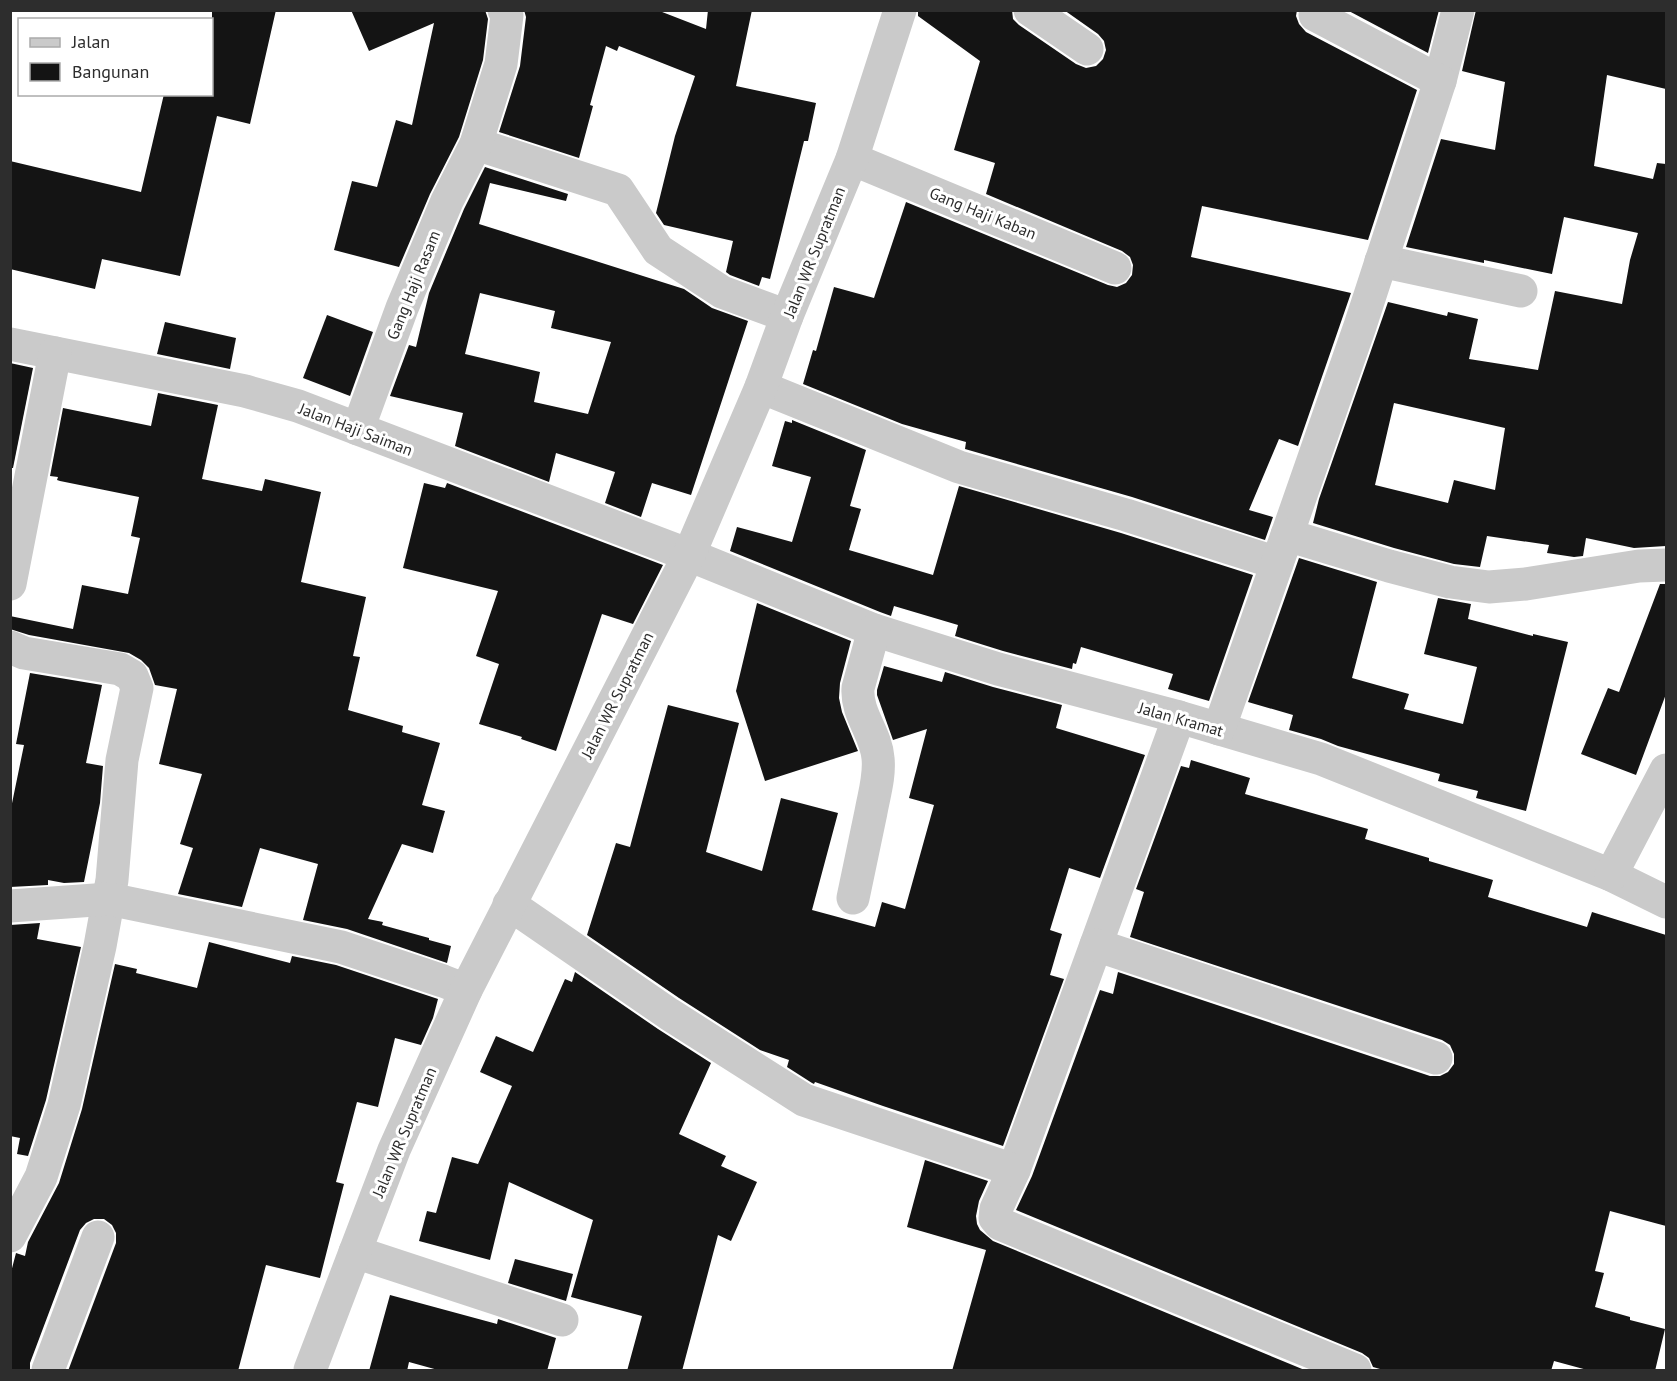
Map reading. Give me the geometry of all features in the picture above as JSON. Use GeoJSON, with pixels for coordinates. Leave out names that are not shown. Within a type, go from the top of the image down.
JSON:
{"type":"FeatureCollection","features":[{"type":"Feature","properties":{"kind":"street","name":"Gang Haji Rasam"},"geometry":{"type":"LineString","coordinates":[[358,429],[402,308],[447,201],[476,144],[501,64],[507,15],[504,10]]}},
{"type":"Feature","properties":{"kind":"street","name":"Jalan WR Supratman"},"geometry":{"type":"LineString","coordinates":[[310,1371],[394,1150],[466,990],[689,555],[761,387],[787,316],[852,159],[900,10]]}},
{"type":"Feature","properties":{"kind":"street"},"geometry":{"type":"LineString","coordinates":[[1030,10],[1087,49]]}},
{"type":"Feature","properties":{"kind":"street"},"geometry":{"type":"LineString","coordinates":[[1219,729],[1381,261],[1440,81],[1458,10]]}},
{"type":"Feature","properties":{"kind":"street"},"geometry":{"type":"LineString","coordinates":[[1315,15],[1440,81]]}},
{"type":"Feature","properties":{"kind":"street"},"geometry":{"type":"LineString","coordinates":[[476,144],[618,190],[658,250],[722,292],[787,316]]}},
{"type":"Feature","properties":{"kind":"street","name":"Gang Haji Kaban"},"geometry":{"type":"LineString","coordinates":[[852,159],[1115,268]]}},
{"type":"Feature","properties":{"kind":"street"},"geometry":{"type":"LineString","coordinates":[[1381,261],[1521,291]]}},
{"type":"Feature","properties":{"kind":"street","name":"Jalan Haji Saiman"},"geometry":{"type":"LineString","coordinates":[[10,344],[245,392],[298,406],[689,555]]}},
{"type":"Feature","properties":{"kind":"street"},"geometry":{"type":"LineString","coordinates":[[10,584],[55,353]]}},
{"type":"Feature","properties":{"kind":"street"},"geometry":{"type":"LineString","coordinates":[[761,387],[959,467],[1126,514],[1282,549],[1389,566],[1450,582],[1489,587],[1526,584],[1639,566],[1666,565]]}},
{"type":"Feature","properties":{"kind":"street","name":"Jalan Kramat"},"geometry":{"type":"LineString","coordinates":[[689,555],[874,630],[998,669],[1179,717],[1321,759],[1611,875],[1666,902]]}},
{"type":"Feature","properties":{"kind":"street"},"geometry":{"type":"LineString","coordinates":[[853,898],[877,780],[878,758],[875,744],[858,697],[858,688],[874,630]]}},
{"type":"Feature","properties":{"kind":"street"},"geometry":{"type":"LineString","coordinates":[[10,647],[24,652],[120,669],[132,676],[137,688],[122,760],[109,899],[64,1105],[41,1177],[10,1236]]}},
{"type":"Feature","properties":{"kind":"street"},"geometry":{"type":"LineString","coordinates":[[1179,717],[1014,1170],[996,1209],[995,1218],[1000,1224],[1355,1371]]}},
{"type":"Feature","properties":{"kind":"street"},"geometry":{"type":"LineString","coordinates":[[1611,875],[1666,770]]}},
{"type":"Feature","properties":{"kind":"street"},"geometry":{"type":"LineString","coordinates":[[10,906],[109,899],[341,947],[466,990]]}},
{"type":"Feature","properties":{"kind":"street"},"geometry":{"type":"LineString","coordinates":[[509,904],[669,1014],[804,1100],[1014,1170]]}},
{"type":"Feature","properties":{"kind":"street"},"geometry":{"type":"LineString","coordinates":[[1096,945],[1436,1058]]}},
{"type":"Feature","properties":{"kind":"street"},"geometry":{"type":"LineString","coordinates":[[48,1371],[98,1237]]}},
{"type":"Feature","properties":{"kind":"street"},"geometry":{"type":"LineString","coordinates":[[355,1252],[562,1320]]}},
{"type":"Feature","properties":{"kind":"building"},"geometry":{"type":"Polygon","coordinates":[[[212,10],[276,10],[250,124],[217,116],[180,276],[102,259],[95,289],[10,269],[10,161],[141,192],[164,96],[213,96],[212,10]]]}},
{"type":"Feature","properties":{"kind":"building"},"geometry":{"type":"Polygon","coordinates":[[[351,10],[485,10],[488,19],[483,60],[459,137],[430,194],[399,267],[334,250],[352,181],[377,187],[396,120],[412,125],[434,23],[369,51],[351,10]]]}},
{"type":"Feature","properties":{"kind":"building"},"geometry":{"type":"Polygon","coordinates":[[[524,10],[657,10],[706,29],[708,10],[752,10],[736,86],[816,103],[808,141],[804,141],[770,279],[762,277],[759,286],[730,275],[726,272],[733,241],[664,225],[656,213],[675,136],[695,76],[619,46],[617,51],[606,46],[579,158],[499,132],[520,66],[526,17],[524,10]]]}},
{"type":"Feature","properties":{"kind":"building"},"geometry":{"type":"Polygon","coordinates":[[[918,10],[1012,10],[1013,19],[1019,25],[1076,64],[1086,68],[1096,66],[1103,59],[1106,50],[1104,41],[1098,34],[1064,10],[1297,10],[1296,16],[1299,24],[1306,32],[1417,90],[1368,240],[1202,206],[1191,257],[1351,293],[1298,446],[1279,439],[1249,510],[1273,517],[1265,540],[1132,497],[965,449],[966,442],[902,424],[803,384],[813,350],[816,351],[834,287],[874,298],[906,202],[1108,285],[1117,287],[1126,283],[1132,275],[1133,265],[1130,257],[1122,251],[986,194],[995,163],[954,150],[980,61],[918,16],[918,10]]]}},
{"type":"Feature","properties":{"kind":"building"},"geometry":{"type":"Polygon","coordinates":[[[1347,10],[1439,10],[1428,53],[1347,10]]]}},
{"type":"Feature","properties":{"kind":"building"},"geometry":{"type":"Polygon","coordinates":[[[1476,10],[1666,10],[1666,89],[1607,75],[1594,166],[1653,179],[1657,163],[1666,164],[1666,546],[1634,548],[1586,538],[1583,556],[1574,557],[1547,553],[1549,545],[1487,536],[1480,567],[1454,564],[1313,523],[1319,499],[1388,302],[1447,316],[1448,312],[1478,319],[1469,359],[1538,370],[1555,291],[1622,304],[1630,260],[1638,233],[1564,217],[1552,274],[1406,247],[1441,139],[1495,150],[1505,82],[1462,71],[1476,10]],[[1394,403],[1375,485],[1448,503],[1454,480],[1495,490],[1505,428],[1394,403]]]}},
{"type":"Feature","properties":{"kind":"building"},"geometry":{"type":"Polygon","coordinates":[[[485,167],[568,194],[566,201],[490,183],[479,224],[684,289],[712,308],[748,321],[691,495],[652,483],[641,517],[605,503],[615,472],[556,453],[549,482],[455,446],[463,413],[390,396],[409,345],[416,347],[429,293],[464,209],[485,167]],[[480,293],[465,354],[540,372],[534,402],[588,414],[611,342],[551,328],[555,311],[480,293]]]}},
{"type":"Feature","properties":{"kind":"building"},"geometry":{"type":"Polygon","coordinates":[[[327,315],[373,332],[350,396],[303,378],[327,315]]]}},
{"type":"Feature","properties":{"kind":"building"},"geometry":{"type":"Polygon","coordinates":[[[165,322],[236,338],[230,369],[157,354],[165,322]]]}},
{"type":"Feature","properties":{"kind":"building"},"geometry":{"type":"Polygon","coordinates":[[[10,363],[33,368],[13,468],[10,468],[10,363]]]}},
{"type":"Feature","properties":{"kind":"building"},"geometry":{"type":"Polygon","coordinates":[[[158,393],[218,405],[202,479],[262,491],[265,479],[321,492],[301,582],[366,597],[353,656],[360,657],[348,710],[403,726],[402,732],[440,743],[422,805],[445,811],[433,853],[402,844],[368,919],[451,946],[447,963],[347,929],[303,920],[318,864],[260,848],[242,907],[178,894],[193,848],[180,844],[202,774],[159,764],[177,689],[155,685],[149,668],[129,653],[29,635],[10,629],[10,616],[73,629],[82,585],[128,594],[140,538],[131,536],[139,497],[60,481],[57,480],[58,477],[50,476],[63,408],[151,426],[158,393]]]}},
{"type":"Feature","properties":{"kind":"building"},"geometry":{"type":"Polygon","coordinates":[[[792,420],[866,450],[850,506],[861,509],[849,550],[933,575],[959,486],[1121,533],[1253,575],[1209,701],[1168,689],[1173,674],[1081,647],[1076,664],[1073,663],[1072,669],[1003,651],[955,636],[958,625],[894,606],[891,616],[730,551],[737,527],[792,542],[811,477],[772,466],[785,421],[792,423],[792,420]]]}},
{"type":"Feature","properties":{"kind":"building"},"geometry":{"type":"Polygon","coordinates":[[[424,483],[445,488],[447,483],[663,565],[633,624],[602,614],[556,751],[521,739],[522,737],[479,724],[499,664],[476,656],[498,591],[403,568],[424,483]]]}},
{"type":"Feature","properties":{"kind":"building"},"geometry":{"type":"Polygon","coordinates":[[[1299,558],[1377,582],[1352,678],[1409,694],[1404,709],[1463,724],[1477,667],[1424,654],[1438,598],[1471,604],[1468,619],[1533,636],[1533,634],[1568,642],[1526,811],[1476,798],[1478,791],[1438,781],[1440,774],[1289,730],[1293,715],[1248,702],[1299,558]]]}},
{"type":"Feature","properties":{"kind":"building"},"geometry":{"type":"Polygon","coordinates":[[[1660,584],[1666,584],[1666,694],[1636,775],[1581,754],[1608,688],[1619,692],[1660,584]]]}},
{"type":"Feature","properties":{"kind":"building"},"geometry":{"type":"Polygon","coordinates":[[[757,603],[851,641],[840,683],[839,698],[842,712],[858,751],[765,781],[736,691],[757,603]]]}},
{"type":"Feature","properties":{"kind":"building"},"geometry":{"type":"Polygon","coordinates":[[[884,666],[942,682],[945,672],[1062,705],[1056,728],[1145,755],[1100,878],[1069,868],[1050,930],[1062,934],[1050,975],[1064,979],[1003,1146],[815,1082],[812,1083],[787,1067],[789,1060],[760,1050],[587,935],[616,843],[630,847],[668,705],[739,723],[706,852],[762,871],[781,798],[838,813],[812,910],[875,927],[882,902],[905,909],[934,805],[909,798],[927,729],[893,740],[877,695],[884,666]]]}},
{"type":"Feature","properties":{"kind":"building"},"geometry":{"type":"Polygon","coordinates":[[[30,673],[102,685],[86,763],[103,766],[100,803],[84,882],[64,883],[48,880],[48,885],[10,887],[10,813],[24,745],[16,744],[30,673]]]}},
{"type":"Feature","properties":{"kind":"building"},"geometry":{"type":"Polygon","coordinates":[[[1191,760],[1250,778],[1245,794],[1368,829],[1365,839],[1493,880],[1488,897],[1587,927],[1592,912],[1666,935],[1666,1226],[1610,1211],[1595,1271],[1604,1273],[1595,1307],[1630,1317],[1630,1320],[1665,1329],[1655,1371],[1591,1371],[1554,1361],[1551,1371],[1387,1371],[1373,1367],[1369,1358],[1362,1353],[1016,1210],[1032,1176],[1100,990],[1113,994],[1118,972],[1430,1076],[1440,1076],[1448,1072],[1454,1064],[1454,1054],[1450,1045],[1442,1040],[1130,937],[1144,892],[1136,889],[1181,766],[1189,768],[1191,760]]]}},
{"type":"Feature","properties":{"kind":"building"},"geometry":{"type":"Polygon","coordinates":[[[40,923],[37,939],[81,947],[46,1100],[28,1156],[17,1154],[20,1138],[10,1136],[10,925],[40,923]]]}},
{"type":"Feature","properties":{"kind":"building"},"geometry":{"type":"Polygon","coordinates":[[[209,942],[290,963],[292,956],[336,965],[438,999],[433,1018],[421,1045],[395,1038],[378,1107],[357,1102],[336,1182],[344,1184],[320,1278],[266,1265],[238,1371],[68,1371],[116,1243],[116,1233],[112,1225],[104,1219],[94,1219],[80,1230],[30,1363],[30,1371],[10,1371],[10,1276],[16,1253],[25,1256],[28,1242],[59,1183],[82,1109],[115,964],[137,969],[136,973],[197,988],[209,942]]]}},
{"type":"Feature","properties":{"kind":"building"},"geometry":{"type":"Polygon","coordinates":[[[575,972],[711,1063],[679,1134],[726,1156],[721,1166],[757,1182],[731,1241],[718,1235],[682,1371],[627,1371],[642,1316],[571,1297],[593,1220],[509,1182],[490,1260],[419,1241],[427,1211],[436,1213],[452,1157],[478,1164],[512,1086],[480,1072],[496,1036],[533,1052],[565,979],[572,982],[575,972]]]}},
{"type":"Feature","properties":{"kind":"building"},"geometry":{"type":"Polygon","coordinates":[[[925,1160],[988,1181],[979,1201],[976,1216],[980,1230],[993,1241],[1307,1371],[952,1371],[986,1250],[907,1227],[925,1160]]]}},
{"type":"Feature","properties":{"kind":"building"},"geometry":{"type":"Polygon","coordinates":[[[515,1259],[573,1274],[566,1301],[508,1283],[515,1259]]]}},
{"type":"Feature","properties":{"kind":"building"},"geometry":{"type":"Polygon","coordinates":[[[390,1295],[497,1324],[498,1319],[556,1338],[547,1371],[438,1370],[409,1362],[407,1371],[369,1371],[390,1295]]]}}]}
